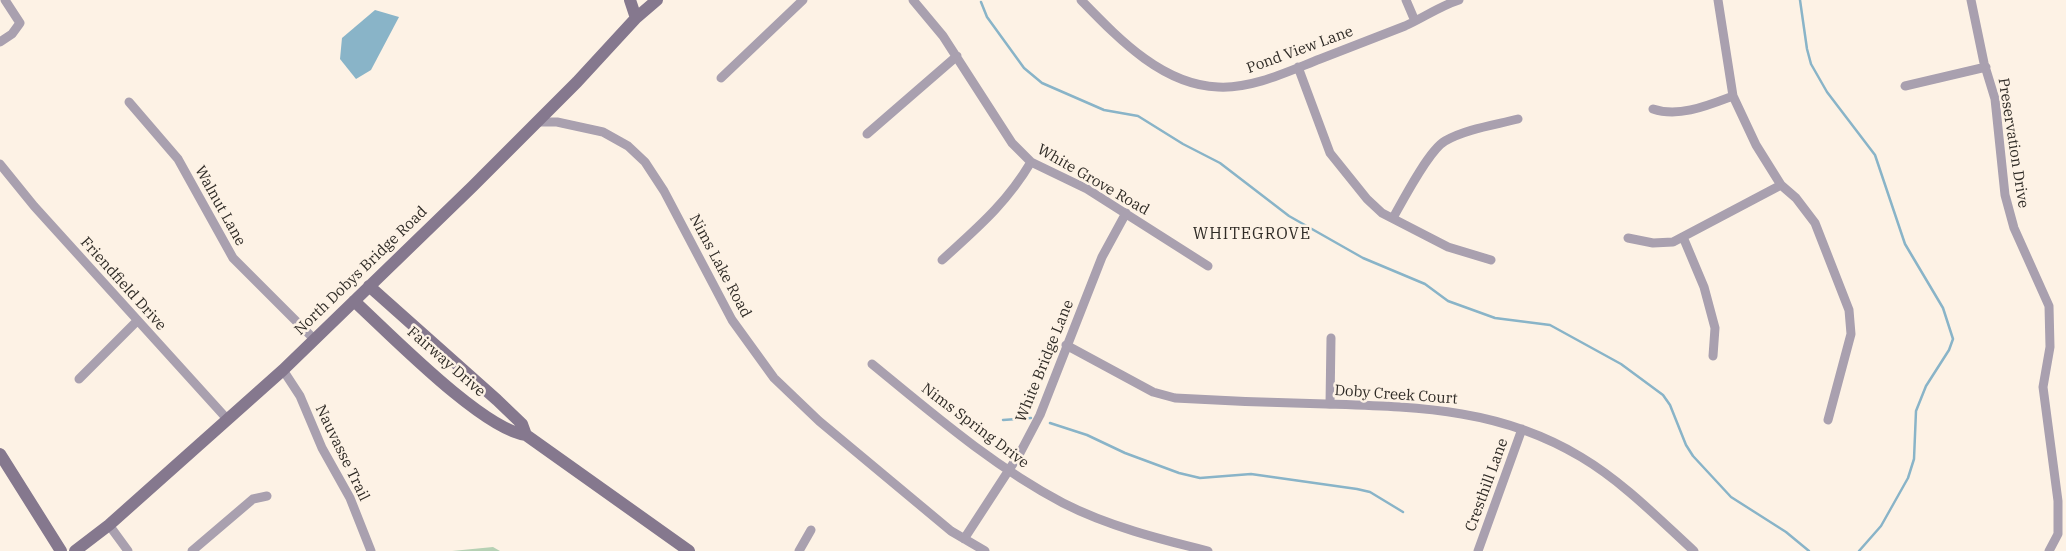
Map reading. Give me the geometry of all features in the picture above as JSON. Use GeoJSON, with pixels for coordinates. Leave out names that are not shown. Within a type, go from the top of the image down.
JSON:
{"type":"FeatureCollection","features":[{"type":"Feature","properties":{"kind":"street"},"geometry":{"type":"LineString","coordinates":[[0,42],[12,34],[20,24],[5,0]]}},
{"type":"Feature","properties":{"kind":"street"},"geometry":{"type":"LineString","coordinates":[[630,0],[636,18]]}},
{"type":"Feature","properties":{"kind":"street","name":"North Dobys Bridge Road"},"geometry":{"type":"LineString","coordinates":[[75,551],[109,525],[283,370],[472,187],[636,18],[657,0]]}},
{"type":"Feature","properties":{"kind":"street"},"geometry":{"type":"LineString","coordinates":[[721,78],[803,0]]}},
{"type":"Feature","properties":{"kind":"street","name":"White Grove Road"},"geometry":{"type":"LineString","coordinates":[[913,0],[957,56],[1012,143],[1031,162],[1087,189],[1208,266]]}},
{"type":"Feature","properties":{"kind":"street","name":"Pond View Lane"},"geometry":{"type":"LineString","coordinates":[[1081,0],[1132,50],[1151,63],[1184,80],[1218,87],[1240,86],[1298,67],[1415,20],[1459,0]]}},
{"type":"Feature","properties":{"kind":"street"},"geometry":{"type":"LineString","coordinates":[[1406,0],[1415,20]]}},
{"type":"Feature","properties":{"kind":"street"},"geometry":{"type":"LineString","coordinates":[[1718,0],[1733,96],[1756,145],[1781,185],[1796,198],[1815,223],[1849,310],[1852,334],[1828,420]]}},
{"type":"Feature","properties":{"kind":"street","name":"Preservation Drive"},"geometry":{"type":"LineString","coordinates":[[1971,0],[1995,99],[2007,203],[2014,228],[2049,306],[2050,347],[2044,387],[2061,484],[2058,534],[2049,551]]}},
{"type":"Feature","properties":{"kind":"street"},"geometry":{"type":"LineString","coordinates":[[867,134],[957,56]]}},
{"type":"Feature","properties":{"kind":"street"},"geometry":{"type":"LineString","coordinates":[[1298,67],[1330,153],[1367,199],[1382,213],[1448,247],[1491,260]]}},
{"type":"Feature","properties":{"kind":"street"},"geometry":{"type":"LineString","coordinates":[[1905,86],[1986,68]]}},
{"type":"Feature","properties":{"kind":"street"},"geometry":{"type":"LineString","coordinates":[[1653,109],[1664,113],[1696,109],[1733,96]]}},
{"type":"Feature","properties":{"kind":"street","name":"Walnut Lane"},"geometry":{"type":"LineString","coordinates":[[129,102],[178,159],[233,258],[314,339]]}},
{"type":"Feature","properties":{"kind":"street"},"geometry":{"type":"LineString","coordinates":[[1393,218],[1416,178],[1442,142],[1455,136],[1518,119]]}},
{"type":"Feature","properties":{"kind":"street","name":"Nims Lake Road"},"geometry":{"type":"LineString","coordinates":[[536,122],[557,122],[602,132],[628,146],[645,162],[664,191],[732,320],[774,378],[819,421],[951,531],[985,551]]}},
{"type":"Feature","properties":{"kind":"street"},"geometry":{"type":"LineString","coordinates":[[942,260],[998,209],[1031,162]]}},
{"type":"Feature","properties":{"kind":"street","name":"Friendfield Drive"},"geometry":{"type":"LineString","coordinates":[[0,164],[34,206],[228,420]]}},
{"type":"Feature","properties":{"kind":"street"},"geometry":{"type":"LineString","coordinates":[[1628,238],[1653,243],[1673,242],[1781,185]]}},
{"type":"Feature","properties":{"kind":"street","name":"White Bridge Lane"},"geometry":{"type":"LineString","coordinates":[[964,539],[1020,453],[1040,415],[1066,345],[1102,258],[1126,213]]}},
{"type":"Feature","properties":{"kind":"street"},"geometry":{"type":"LineString","coordinates":[[1683,237],[1704,287],[1715,328],[1713,356]]}},
{"type":"Feature","properties":{"kind":"street","name":"Fairway Drive"},"geometry":{"type":"LineString","coordinates":[[369,286],[497,400],[522,424],[526,435]]}},
{"type":"Feature","properties":{"kind":"street","name":"Fairway Drive"},"geometry":{"type":"LineString","coordinates":[[354,301],[424,366],[481,414],[515,434],[526,435],[689,551]]}},
{"type":"Feature","properties":{"kind":"street"},"geometry":{"type":"LineString","coordinates":[[79,378],[137,321]]}},
{"type":"Feature","properties":{"kind":"street"},"geometry":{"type":"LineString","coordinates":[[1330,404],[1331,338]]}},
{"type":"Feature","properties":{"kind":"street","name":"Doby Creek Court"},"geometry":{"type":"LineString","coordinates":[[1066,345],[1153,392],[1175,398],[1424,408],[1467,413],[1522,429],[1545,437],[1581,457],[1618,482],[1694,551]]}},
{"type":"Feature","properties":{"kind":"street","name":"Nims Spring Drive"},"geometry":{"type":"LineString","coordinates":[[872,364],[971,443],[1025,482],[1065,504],[1101,519],[1160,539],[1208,551]]}},
{"type":"Feature","properties":{"kind":"street","name":"Nauvasse Trail"},"geometry":{"type":"LineString","coordinates":[[283,370],[300,396],[322,448],[350,498],[371,551]]}},
{"type":"Feature","properties":{"kind":"street","name":"Cresthill Lane"},"geometry":{"type":"LineString","coordinates":[[1478,551],[1522,429]]}},
{"type":"Feature","properties":{"kind":"street"},"geometry":{"type":"LineString","coordinates":[[0,454],[61,551]]}},
{"type":"Feature","properties":{"kind":"street"},"geometry":{"type":"LineString","coordinates":[[192,551],[253,499],[268,496]]}},
{"type":"Feature","properties":{"kind":"street"},"geometry":{"type":"LineString","coordinates":[[109,525],[128,551]]}},
{"type":"Feature","properties":{"kind":"street"},"geometry":{"type":"LineString","coordinates":[[799,551],[811,530]]}},
{"type":"Feature","properties":{"kind":"green space"},"geometry":{"type":"Polygon","coordinates":[[[493,547],[500,551],[452,551],[493,547]]]}},
{"type":"Feature","properties":{"kind":"water"},"geometry":{"type":"Polygon","coordinates":[[[375,10],[399,17],[371,70],[356,79],[340,59],[342,38],[375,10]]]}},
{"type":"Feature","properties":{"kind":"waterway"},"geometry":{"type":"LineString","coordinates":[[1800,0],[1811,64],[1827,92],[1875,155],[1905,244],[1943,308],[1953,339],[1949,350],[1926,386],[1916,411],[1914,459],[1908,478],[1881,526],[1859,551]]}},
{"type":"Feature","properties":{"kind":"waterway"},"geometry":{"type":"LineString","coordinates":[[981,2],[987,17],[1024,68],[1042,83],[1104,110],[1138,116],[1183,144],[1220,163],[1289,216],[1363,258],[1425,284],[1448,301],[1495,318],[1550,325],[1621,364],[1663,395],[1670,405],[1686,445],[1693,456],[1731,497],[1786,532],[1809,551]]}},
{"type":"Feature","properties":{"kind":"waterway"},"geometry":{"type":"LineString","coordinates":[[1003,420],[1031,418]]}},
{"type":"Feature","properties":{"kind":"waterway"},"geometry":{"type":"LineString","coordinates":[[1050,423],[1087,435],[1125,453],[1179,473],[1200,478],[1251,474],[1357,489],[1370,492],[1403,512]]}},
{"type":"Feature","properties":{"kind":"district","name":"WHITEGROVE"},"geometry":{"type":"Point","coordinates":[1252,234]}}]}
